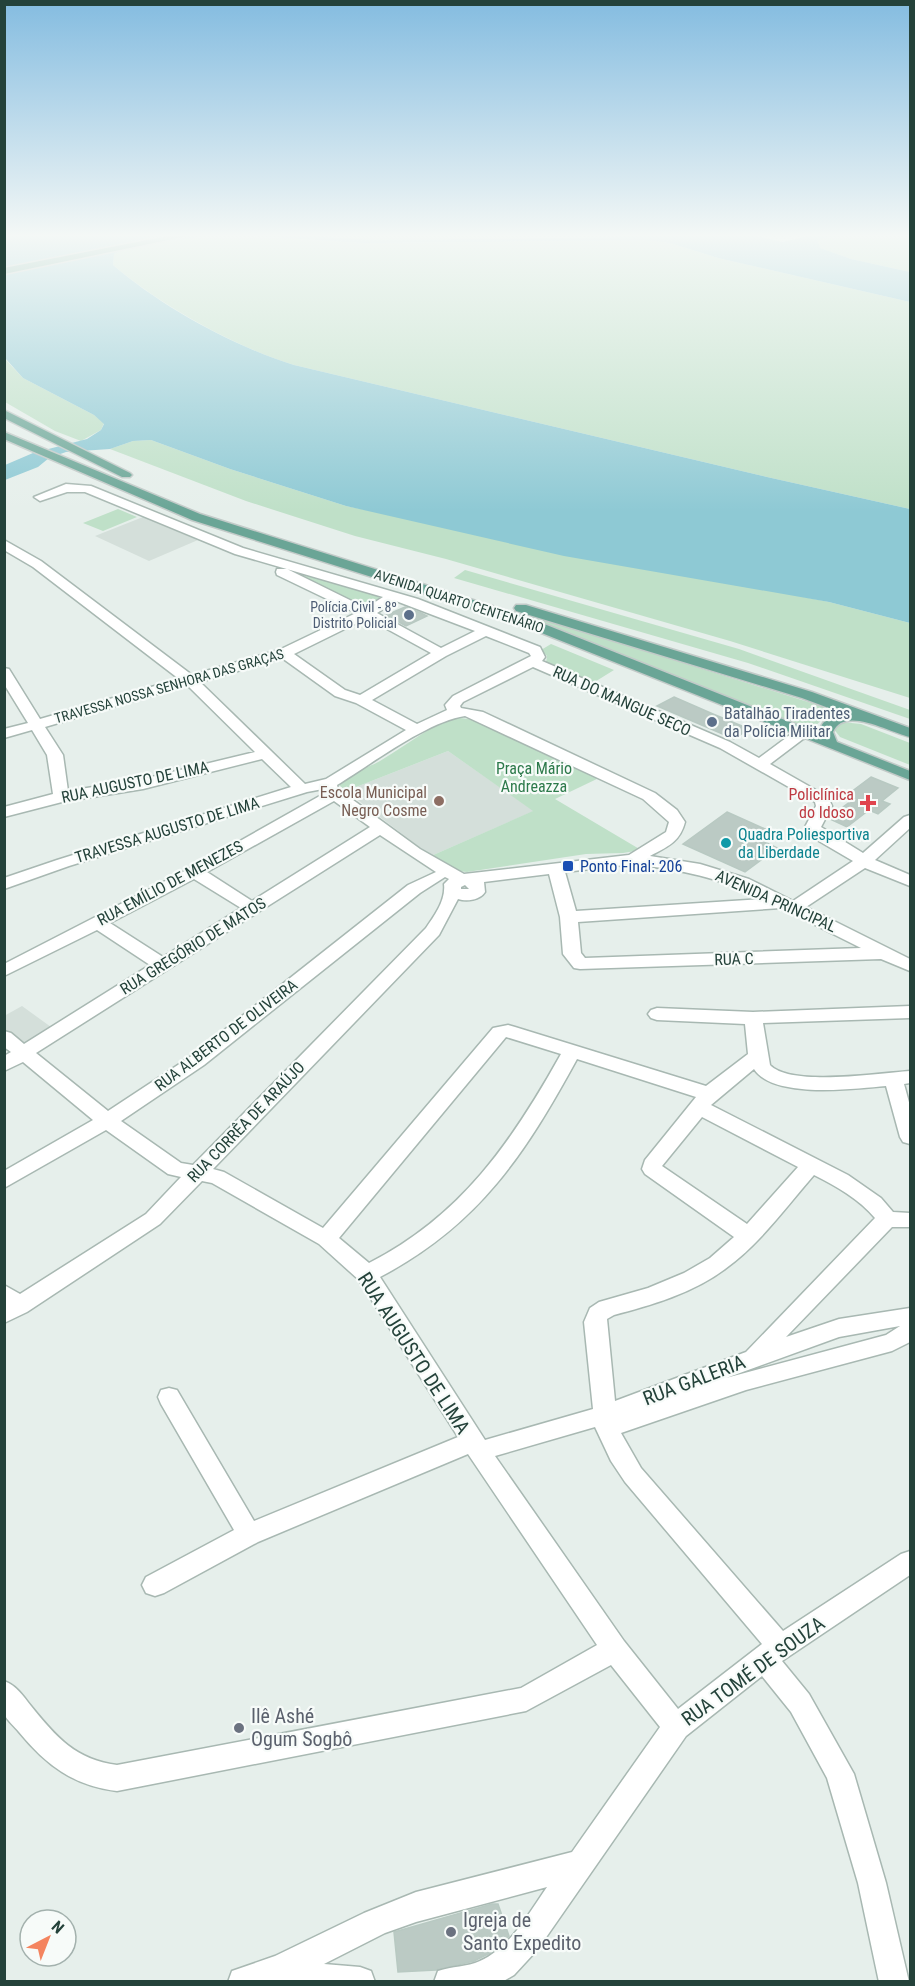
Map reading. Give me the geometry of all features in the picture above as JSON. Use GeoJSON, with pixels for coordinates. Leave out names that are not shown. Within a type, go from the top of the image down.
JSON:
{"type":"FeatureCollection","features":[{"type":"Feature","properties":{"kind":"main road","name":"AVENIDA QUARTO CENTENÁRIO"},"geometry":{"type":"LineString","coordinates":[[5,414],[104,465],[171,496],[240,522],[807,695],[910,733]]}},
{"type":"Feature","properties":{"kind":"main road","name":"AVENIDA QUARTO CENTENÁRIO"},"geometry":{"type":"LineString","coordinates":[[4,435],[221,526],[507,615],[910,776]]}},
{"type":"Feature","properties":{"kind":"main road"},"geometry":{"type":"LineString","coordinates":[[831,744],[826,732],[827,727],[834,720],[855,716],[874,718]]}},
{"type":"Feature","properties":{"kind":"street"},"geometry":{"type":"LineString","coordinates":[[40,497],[66,488],[87,488],[239,551],[367,613],[441,653]]}},
{"type":"Feature","properties":{"kind":"street"},"geometry":{"type":"LineString","coordinates":[[4,544],[38,564],[191,681],[302,789]]}},
{"type":"Feature","properties":{"kind":"street"},"geometry":{"type":"LineString","coordinates":[[239,551],[394,596],[484,628]]}},
{"type":"Feature","properties":{"kind":"street","name":"TRAVESSA NOSSA SENHORA DAS GRAÇAS"},"geometry":{"type":"LineString","coordinates":[[4,734],[284,653],[367,613],[394,596]]}},
{"type":"Feature","properties":{"kind":"street"},"geometry":{"type":"LineString","coordinates":[[475,605],[481,613],[484,628]]}},
{"type":"Feature","properties":{"kind":"street"},"geometry":{"type":"LineString","coordinates":[[361,700],[484,628],[490,619],[507,615]]}},
{"type":"Feature","properties":{"kind":"street","name":"RUA DO MANGUE SECO"},"geometry":{"type":"LineString","coordinates":[[484,628],[535,650],[538,657],[533,662],[725,746],[822,800],[824,806],[814,824],[815,831],[864,861]]}},
{"type":"Feature","properties":{"kind":"street"},"geometry":{"type":"LineString","coordinates":[[284,653],[340,693],[361,700],[417,730]]}},
{"type":"Feature","properties":{"kind":"street"},"geometry":{"type":"LineString","coordinates":[[414,852],[438,876],[462,886],[514,873],[633,859],[664,843],[674,834],[677,822],[671,813],[649,796],[478,715],[456,712],[452,705],[458,699],[533,662]]}},
{"type":"Feature","properties":{"kind":"street"},"geometry":{"type":"LineString","coordinates":[[4,672],[31,713],[35,725],[58,761],[61,797]]}},
{"type":"Feature","properties":{"kind":"street","name":"RUA EMÍLIO DE MENEZES"},"geometry":{"type":"LineString","coordinates":[[4,971],[195,872],[333,788],[417,730],[456,712]]}},
{"type":"Feature","properties":{"kind":"street"},"geometry":{"type":"LineString","coordinates":[[759,765],[799,735],[806,734]]}},
{"type":"Feature","properties":{"kind":"street","name":"RUA AUGUSTO DE LIMA"},"geometry":{"type":"LineString","coordinates":[[4,812],[61,797],[143,784],[267,753]]}},
{"type":"Feature","properties":{"kind":"street"},"geometry":{"type":"LineString","coordinates":[[333,788],[381,827],[462,886]]}},
{"type":"Feature","properties":{"kind":"street","name":"TRAVESSA AUGUSTO DE LIMA"},"geometry":{"type":"LineString","coordinates":[[4,884],[63,863],[302,789],[333,788]]}},
{"type":"Feature","properties":{"kind":"street"},"geometry":{"type":"LineString","coordinates":[[555,867],[569,917],[791,905],[864,861],[910,820]]}},
{"type":"Feature","properties":{"kind":"street","name":"RUA GREGÓRIO DE MATOS"},"geometry":{"type":"LineString","coordinates":[[4,1065],[381,827]]}},
{"type":"Feature","properties":{"kind":"street","name":"AVENIDA PRINCIPAL"},"geometry":{"type":"LineString","coordinates":[[633,859],[694,867],[717,873],[791,905],[910,966]]}},
{"type":"Feature","properties":{"kind":"street"},"geometry":{"type":"LineString","coordinates":[[864,861],[910,881]]}},
{"type":"Feature","properties":{"kind":"street"},"geometry":{"type":"LineString","coordinates":[[195,872],[252,908]]}},
{"type":"Feature","properties":{"kind":"street","name":"RUA ALBERTO DE OLIVEIRA"},"geometry":{"type":"LineString","coordinates":[[4,1181],[107,1121],[197,1061],[414,889],[438,876]]}},
{"type":"Feature","properties":{"kind":"street","name":"RUA CORRÊA DE ARAÚJO"},"geometry":{"type":"LineString","coordinates":[[9,1305],[153,1220],[433,931],[462,886]]}},
{"type":"Feature","properties":{"kind":"street","name":"RUA C"},"geometry":{"type":"LineString","coordinates":[[569,917],[572,954],[578,963],[584,965],[885,953]]}},
{"type":"Feature","properties":{"kind":"street"},"geometry":{"type":"LineString","coordinates":[[97,922],[163,964]]}},
{"type":"Feature","properties":{"kind":"street"},"geometry":{"type":"LineString","coordinates":[[657,1014],[753,1018],[910,1012]]}},
{"type":"Feature","properties":{"kind":"street"},"geometry":{"type":"LineString","coordinates":[[753,1018],[761,1068],[780,1079],[797,1082],[902,1078],[910,1137]]}},
{"type":"Feature","properties":{"kind":"street"},"geometry":{"type":"LineString","coordinates":[[326,1239],[494,1037],[500,1032],[508,1031],[704,1100],[811,1166],[860,1191],[887,1219],[910,1220]]}},
{"type":"Feature","properties":{"kind":"street","name":"RUA AUGUSTO DE LIMA"},"geometry":{"type":"LineString","coordinates":[[4,1038],[107,1121],[174,1169],[217,1177],[326,1239],[367,1274],[476,1447],[615,1649],[676,1727]]}},
{"type":"Feature","properties":{"kind":"street"},"geometry":{"type":"LineString","coordinates":[[367,1274],[419,1245],[466,1203],[504,1161],[522,1136],[571,1052]]}},
{"type":"Feature","properties":{"kind":"street"},"geometry":{"type":"LineString","coordinates":[[747,1235],[652,1169],[652,1165],[704,1100],[758,1056]]}},
{"type":"Feature","properties":{"kind":"street"},"geometry":{"type":"LineString","coordinates":[[811,1166],[747,1235],[725,1257],[704,1273],[682,1284],[607,1308],[598,1314],[595,1322],[605,1421],[619,1454],[633,1474],[773,1652],[840,1774],[872,1883],[894,1982]]}},
{"type":"Feature","properties":{"kind":"street"},"geometry":{"type":"LineString","coordinates":[[753,1357],[887,1219]]}},
{"type":"Feature","properties":{"kind":"street","name":"RUA GALERIA"},"geometry":{"type":"LineString","coordinates":[[605,1421],[753,1357],[839,1328],[910,1316]]}},
{"type":"Feature","properties":{"kind":"street","name":"RUA GALERIA"},"geometry":{"type":"LineString","coordinates":[[155,1584],[249,1534],[476,1447],[605,1421],[892,1342],[910,1331]]}},
{"type":"Feature","properties":{"kind":"street"},"geometry":{"type":"LineString","coordinates":[[169,1397],[249,1534]]}},
{"type":"Feature","properties":{"kind":"street","name":"RUA TOMÉ DE SOUZA"},"geometry":{"type":"LineString","coordinates":[[449,1982],[483,1976],[502,1964],[528,1939],[676,1727],[773,1652],[910,1562]]}},
{"type":"Feature","properties":{"kind":"street"},"geometry":{"type":"LineString","coordinates":[[4,1693],[50,1746],[70,1765],[86,1774],[117,1778],[466,1713],[526,1699],[615,1649]]}},
{"type":"Feature","properties":{"kind":"street"},"geometry":{"type":"LineString","coordinates":[[261,1979],[389,1917],[430,1901],[579,1864]]}},
{"type":"Feature","properties":{"kind":"street"},"geometry":{"type":"LineString","coordinates":[[261,1979],[360,1982]]}},
{"type":"Feature","properties":{"kind":"shaded area"},"geometry":{"type":"Polygon","coordinates":[[[143,517],[198,540],[149,561],[95,536],[143,517]]]}},
{"type":"Feature","properties":{"kind":"shaded area","name":"Escola Municipal Negro Cosme"},"geometry":{"type":"Polygon","coordinates":[[[448,751],[534,811],[431,856],[346,791],[448,751]]]}},
{"type":"Feature","properties":{"kind":"shaded area"},"geometry":{"type":"Polygon","coordinates":[[[22,1006],[51,1027],[24,1044],[5,1030],[4,1016],[22,1006]]]}},
{"type":"Feature","properties":{"kind":"green space"},"geometry":{"type":"Polygon","coordinates":[[[206,327],[910,327],[910,509],[294,365],[206,327]]]}},
{"type":"Feature","properties":{"kind":"green space"},"geometry":{"type":"Polygon","coordinates":[[[4,358],[23,378],[94,415],[104,423],[101,430],[81,441],[55,431],[5,402],[4,358]]]}},
{"type":"Feature","properties":{"kind":"green space"},"geometry":{"type":"Polygon","coordinates":[[[151,440],[230,469],[346,506],[829,602],[910,623],[910,698],[730,641],[446,559],[355,536],[246,501],[110,449],[133,441],[151,440]]]}},
{"type":"Feature","properties":{"kind":"green space"},"geometry":{"type":"Polygon","coordinates":[[[118,509],[137,517],[103,531],[83,523],[118,509]]]}},
{"type":"Feature","properties":{"kind":"green space"},"geometry":{"type":"Polygon","coordinates":[[[274,564],[380,595],[381,597],[364,608],[274,564]]]}},
{"type":"Feature","properties":{"kind":"green space"},"geometry":{"type":"Polygon","coordinates":[[[465,570],[739,649],[910,710],[910,719],[748,663],[454,578],[465,570]]]}},
{"type":"Feature","properties":{"kind":"green space"},"geometry":{"type":"Polygon","coordinates":[[[543,619],[840,712],[825,717],[814,727],[798,725],[535,620],[543,619]]]}},
{"type":"Feature","properties":{"kind":"green space"},"geometry":{"type":"Polygon","coordinates":[[[551,644],[614,670],[593,683],[546,663],[547,656],[541,650],[551,644]]]}},
{"type":"Feature","properties":{"kind":"green space","name":"Praça Mário Andreazza"},"geometry":{"type":"Polygon","coordinates":[[[453,717],[476,720],[601,777],[555,799],[641,850],[586,854],[467,872],[457,871],[431,856],[533,811],[448,751],[346,791],[339,785],[352,774],[380,761],[453,717]]]}},
{"type":"Feature","properties":{"kind":"green space"},"geometry":{"type":"Polygon","coordinates":[[[842,722],[861,724],[910,743],[910,765],[840,737],[833,728],[842,722]]]}},
{"type":"Feature","properties":{"kind":"water"},"geometry":{"type":"Polygon","coordinates":[[[5,327],[204,327],[247,347],[294,365],[910,509],[910,623],[829,602],[564,556],[346,506],[230,469],[151,440],[133,441],[110,449],[66,452],[49,458],[38,467],[5,480],[5,465],[33,453],[87,439],[101,430],[104,424],[94,415],[23,378],[5,358],[5,327]]]}},
{"type":"Feature","properties":{"kind":"building","name":"Polícia Civil - 8º Distrito Policial"},"geometry":{"type":"Polygon","coordinates":[[[405,607],[427,616],[406,626],[386,615],[405,607]]]}},
{"type":"Feature","properties":{"kind":"building","name":"Batalhão Tiradentes da Polícia Militar"},"geometry":{"type":"Polygon","coordinates":[[[674,697],[749,729],[734,739],[657,706],[674,697]]]}},
{"type":"Feature","properties":{"kind":"building","name":"Policlínica do Idoso"},"geometry":{"type":"Polygon","coordinates":[[[871,777],[898,788],[882,801],[890,804],[878,814],[869,810],[847,827],[828,818],[851,801],[843,798],[871,777]]]}},
{"type":"Feature","properties":{"kind":"building","name":"Quadra Poliesportiva da Liberdade"},"geometry":{"type":"Polygon","coordinates":[[[727,812],[774,833],[763,841],[777,848],[745,872],[683,844],[727,812]]]}},
{"type":"Feature","properties":{"kind":"building","name":"Igreja de Santo Expedito"},"geometry":{"type":"Polygon","coordinates":[[[498,1904],[509,1936],[490,1953],[474,1961],[436,1970],[398,1972],[394,1932],[498,1904]]]}},
{"type":"Feature","properties":{"kind":"place","name":"Polícia Civil - 8º Distrito Policial"},"geometry":{"type":"Point","coordinates":[409,615]}},
{"type":"Feature","properties":{"kind":"place","name":"Batalhão Tiradentes da Polícia Militar"},"geometry":{"type":"Point","coordinates":[712,722]}},
{"type":"Feature","properties":{"kind":"place","name":"Escola Municipal Negro Cosme"},"geometry":{"type":"Point","coordinates":[439,801]}},
{"type":"Feature","properties":{"kind":"place","name":"Policlínica do Idoso"},"geometry":{"type":"Point","coordinates":[868,803]}},
{"type":"Feature","properties":{"kind":"place","name":"Quadra Poliesportiva da Liberdade"},"geometry":{"type":"Point","coordinates":[726,843]}},
{"type":"Feature","properties":{"kind":"place","name":"Ponto Final: 206"},"geometry":{"type":"Point","coordinates":[568,866]}},
{"type":"Feature","properties":{"kind":"place","name":"Ilê Ashé Ogum Sogbô"},"geometry":{"type":"Point","coordinates":[239,1728]}},
{"type":"Feature","properties":{"kind":"place","name":"Igreja de Santo Expedito"},"geometry":{"type":"Point","coordinates":[451,1932]}}]}
